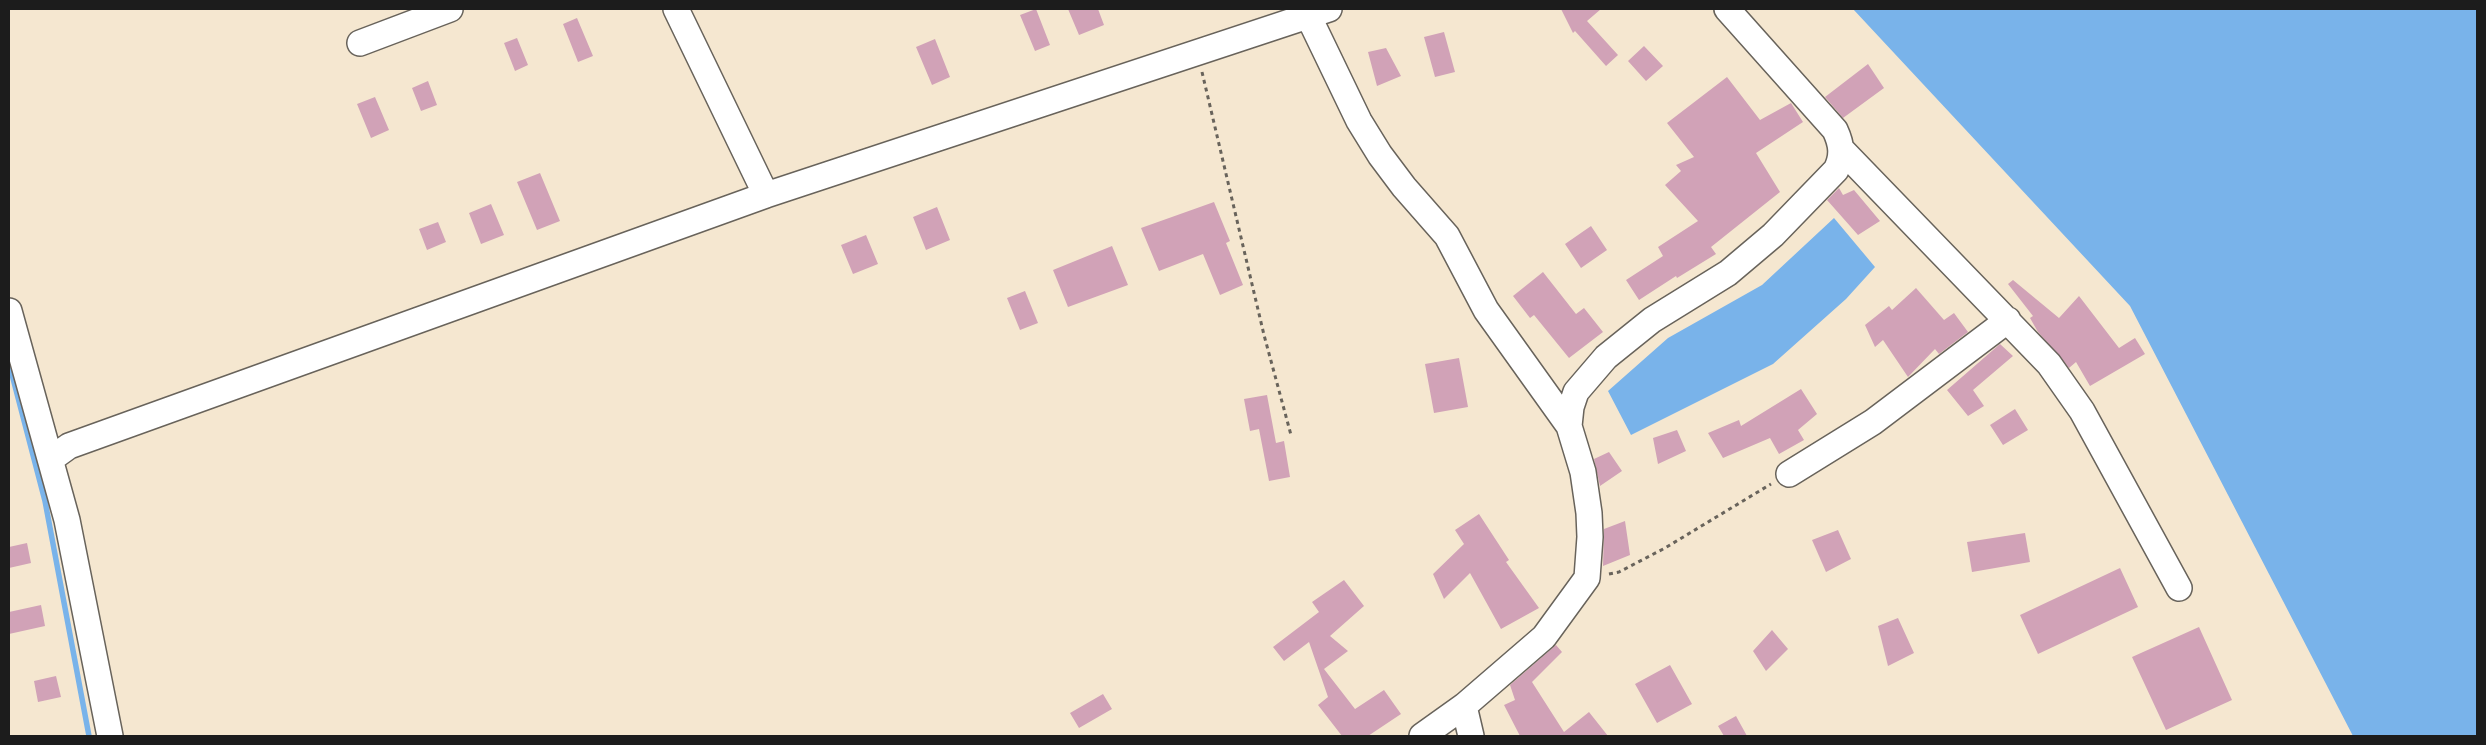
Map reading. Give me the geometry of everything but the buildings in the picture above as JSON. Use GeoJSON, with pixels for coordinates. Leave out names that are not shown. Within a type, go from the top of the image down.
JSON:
{"type":"FeatureCollection","features":[{"type":"Feature","properties":{"kind":"street"},"geometry":{"type":"LineString","coordinates":[[360,43],[450,9]]}},
{"type":"Feature","properties":{"kind":"street"},"geometry":{"type":"LineString","coordinates":[[676,9],[766,195]]}},
{"type":"Feature","properties":{"kind":"street"},"geometry":{"type":"LineString","coordinates":[[1728,9],[1834,130],[1842,150],[2049,364],[2082,411],[2179,588]]}},
{"type":"Feature","properties":{"kind":"street"},"geometry":{"type":"LineString","coordinates":[[51,459],[69,446],[766,195],[1198,52],[1314,11],[1359,121],[1380,155],[1404,187],[1447,236],[1486,310],[1569,426],[1583,472],[1589,513],[1590,546],[1587,578],[1544,637],[1464,706],[1422,736]]}},
{"type":"Feature","properties":{"kind":"street"},"geometry":{"type":"LineString","coordinates":[[1569,426],[1571,407],[1576,392],[1606,357],[1652,320],[1728,273],[1773,235],[1836,170],[1842,150]]}},
{"type":"Feature","properties":{"kind":"street"},"geometry":{"type":"LineString","coordinates":[[9,311],[51,459],[90,629],[110,736]]}},
{"type":"Feature","properties":{"kind":"street"},"geometry":{"type":"LineString","coordinates":[[1789,474],[1873,422],[2008,320]]}},
{"type":"Feature","properties":{"kind":"street"},"geometry":{"type":"LineString","coordinates":[[1464,706],[1471,736]]}},
{"type":"Feature","properties":{"kind":"path"},"geometry":{"type":"LineString","coordinates":[[1198,52],[1264,335],[1291,435]]}},
{"type":"Feature","properties":{"kind":"path"},"geometry":{"type":"LineString","coordinates":[[1587,578],[1619,572],[1641,561],[1789,474]]}},
{"type":"Feature","properties":{"kind":"water"},"geometry":{"type":"Polygon","coordinates":[[[1853,9],[2477,9],[2477,736],[2353,736],[2130,306],[1853,9]]]}},
{"type":"Feature","properties":{"kind":"water"},"geometry":{"type":"Polygon","coordinates":[[[1834,218],[1875,267],[1846,299],[1773,364],[1631,435],[1608,391],[1668,338],[1762,285],[1834,218]]]}},
{"type":"Feature","properties":{"kind":"waterway"},"geometry":{"type":"LineString","coordinates":[[9,363],[45,501],[89,736]]}}]}
